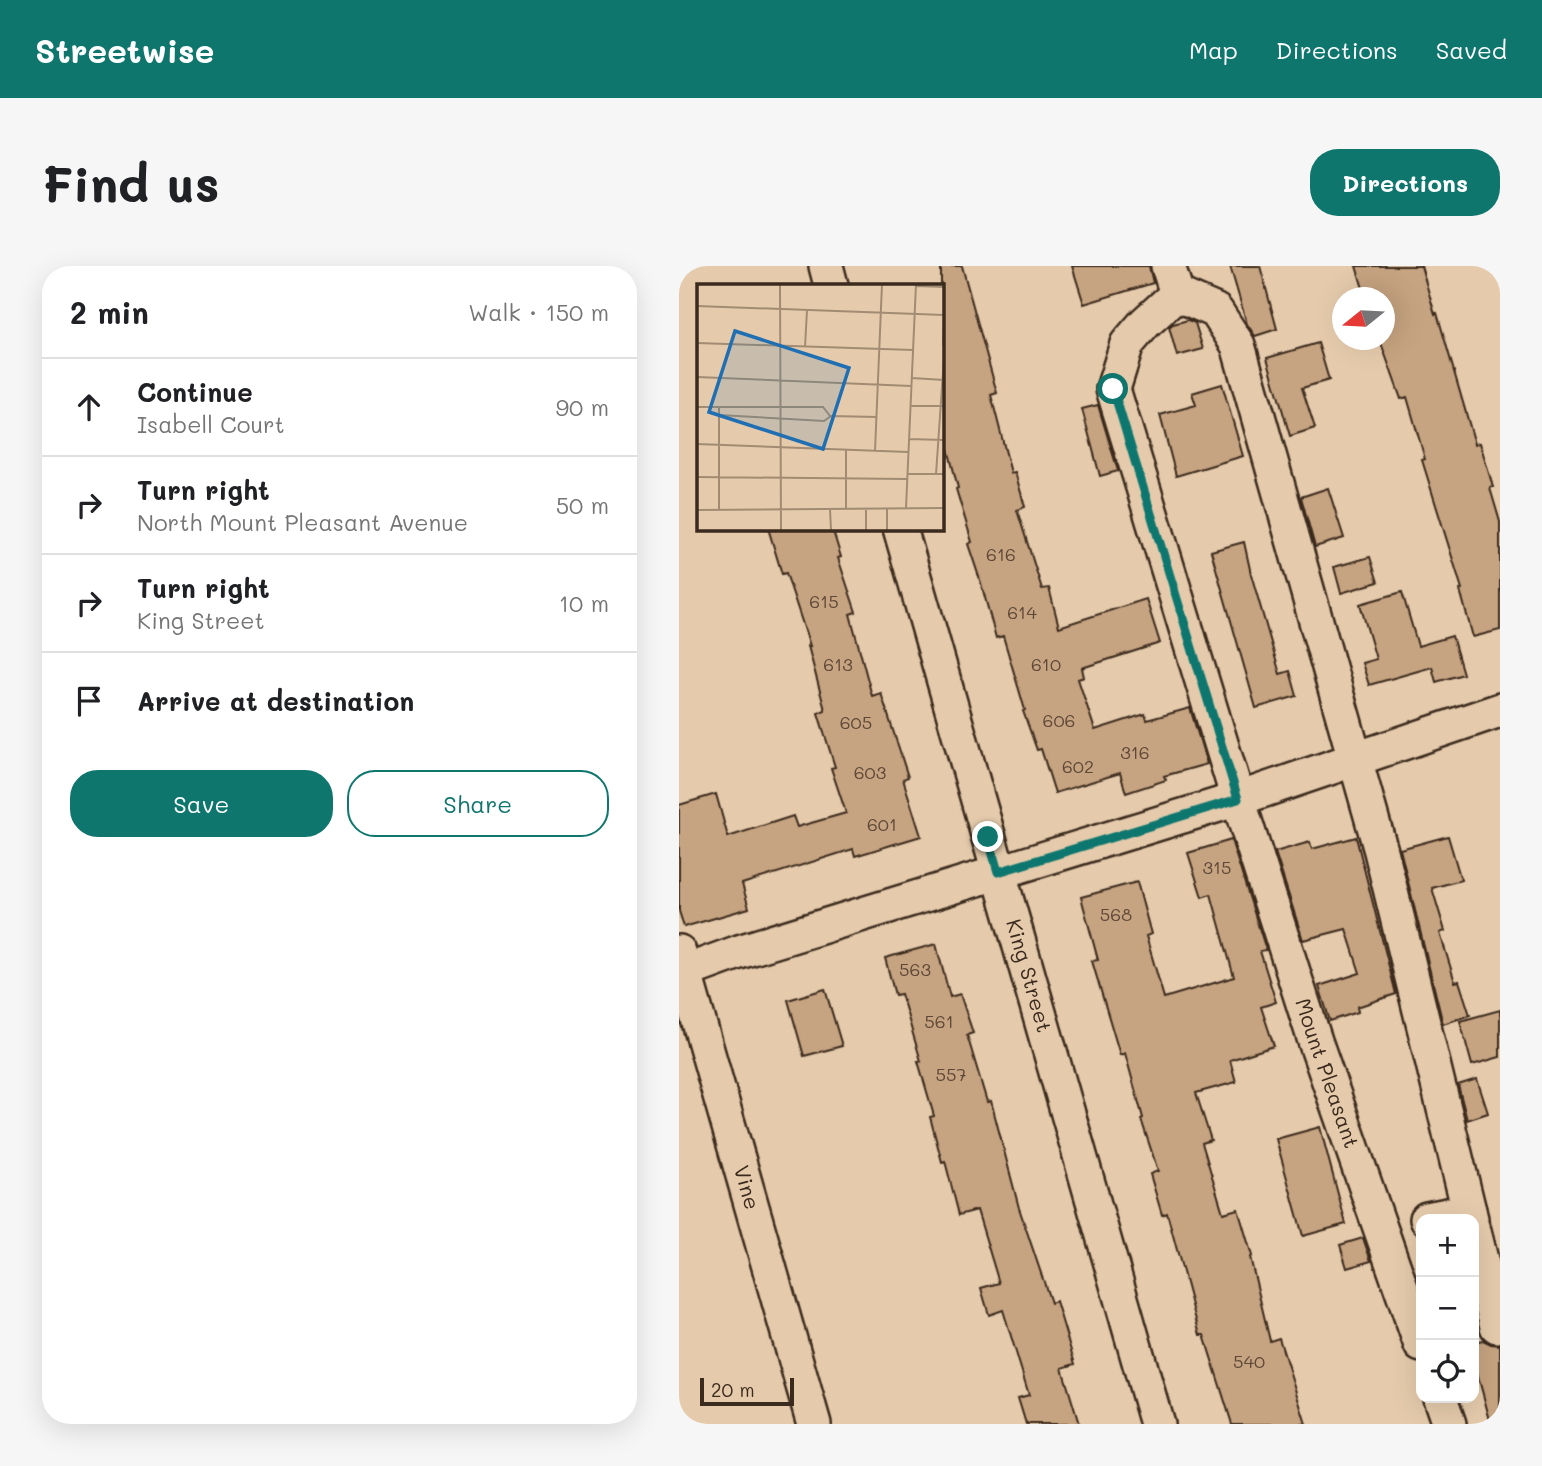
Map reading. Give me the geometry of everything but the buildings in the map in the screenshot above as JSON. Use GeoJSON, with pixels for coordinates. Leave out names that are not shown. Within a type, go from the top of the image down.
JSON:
{"type":"FeatureCollection","features":[{"type":"Feature","properties":{"kind":"street"},"geometry":{"type":"LineString","coordinates":[[826,266],[831,284]]}},
{"type":"Feature","properties":{"kind":"street"},"geometry":{"type":"LineString","coordinates":[[1172,280],[1216,311],[1238,345],[1381,851],[1470,1214]]}},
{"type":"Feature","properties":{"kind":"street","name":"Mount Pleasant"},"geometry":{"type":"LineString","coordinates":[[1172,280],[1145,323],[1127,344],[1113,389],[1315,1041],[1419,1340]]}},
{"type":"Feature","properties":{"kind":"street","name":"King Street"},"geometry":{"type":"LineString","coordinates":[[902,530],[1157,1424]]}},
{"type":"Feature","properties":{"kind":"street"},"geometry":{"type":"LineString","coordinates":[[681,966],[752,948],[1238,799],[1500,710]]}},
{"type":"Feature","properties":{"kind":"street","name":"Vine"},"geometry":{"type":"LineString","coordinates":[[681,966],[814,1424]]}},
{"type":"Feature","properties":{"kind":"street"},"geometry":{"type":"LineString","coordinates":[[1381,1228],[1416,1221]]}},
{"type":"Feature","properties":{"kind":"street"},"geometry":{"type":"LineString","coordinates":[[1479,1265],[1490,1328]]}},
{"type":"Feature","properties":{"kind":"street"},"geometry":{"type":"LineString","coordinates":[[1442,1403],[1449,1424]]}},
{"type":"Feature","properties":{"kind":"route"},"geometry":{"type":"LineString","coordinates":[[988,837],[998,872],[1238,799],[1113,389]]}}]}
